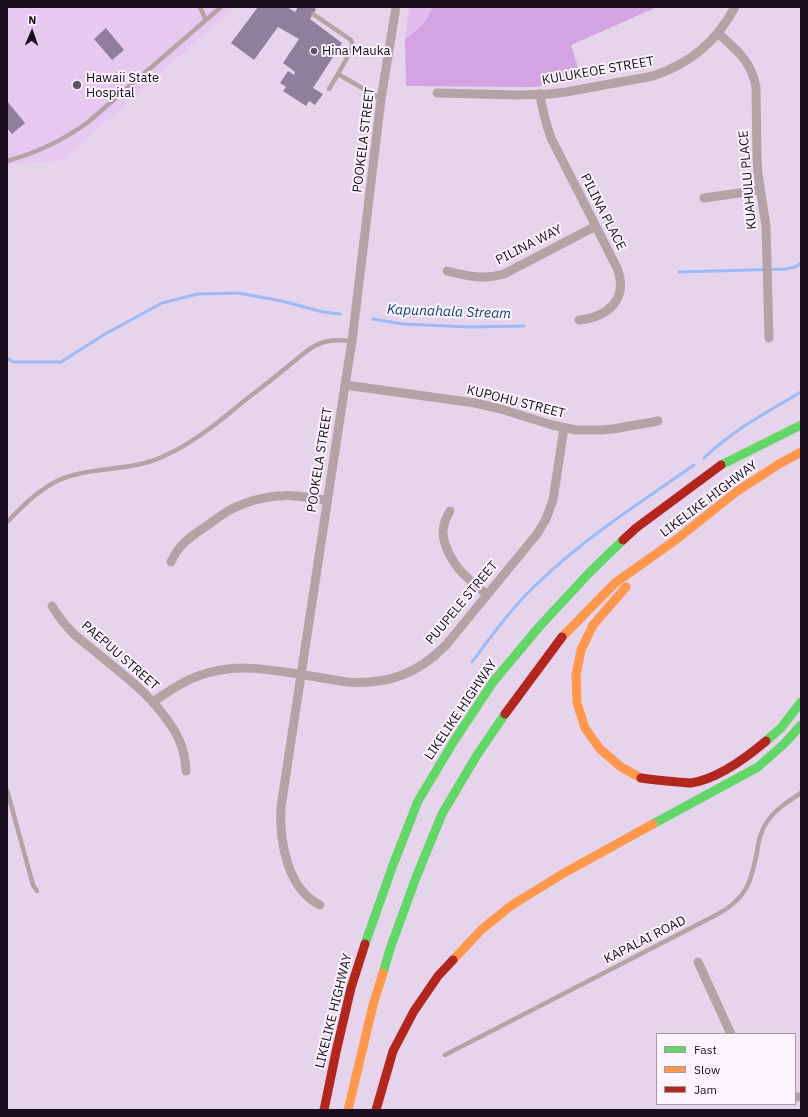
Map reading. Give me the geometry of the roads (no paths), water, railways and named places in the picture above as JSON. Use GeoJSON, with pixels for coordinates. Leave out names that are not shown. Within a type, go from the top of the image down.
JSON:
{"type":"FeatureCollection","features":[{"type":"Feature","properties":{"kind":"highway"},"geometry":{"type":"LineString","coordinates":[[760,445],[791,420]]}},
{"type":"Feature","properties":{"kind":"highway","name":"LIKELIKE HIGHWAY"},"geometry":{"type":"LineString","coordinates":[[324,1110],[351,988],[371,925],[418,801],[454,741],[493,682],[539,627],[589,573],[636,528],[722,464],[801,425]]}},
{"type":"Feature","properties":{"kind":"highway","name":"LIKELIKE HIGHWAY"},"geometry":{"type":"LineString","coordinates":[[348,1110],[373,1005],[390,949],[417,875],[442,814],[477,755],[515,699],[559,640],[615,583],[652,557],[736,492],[779,464],[801,452]]}},
{"type":"Feature","properties":{"kind":"highway"},"geometry":{"type":"LineString","coordinates":[[652,557],[593,625],[581,650],[576,675],[577,703],[585,728],[600,749],[621,768],[642,778],[690,783],[721,772],[754,752],[781,728],[801,702]]}},
{"type":"Feature","properties":{"kind":"highway"},"geometry":{"type":"LineString","coordinates":[[376,1110],[393,1051],[414,1011],[438,976],[482,930],[512,905],[564,872],[758,767],[785,743],[801,725]]}},
{"type":"Feature","properties":{"kind":"street","name":"POOKELA STREET"},"geometry":{"type":"LineString","coordinates":[[320,905],[310,900],[305,895],[295,879],[286,857],[281,833],[281,800],[352,341],[381,99],[396,7]]}},
{"type":"Feature","properties":{"kind":"street","name":"KULUKEOE STREET"},"geometry":{"type":"LineString","coordinates":[[437,93],[518,95],[566,92],[653,76],[666,72],[701,50],[718,34],[735,7]]}},
{"type":"Feature","properties":{"kind":"street","name":"KUAHULU PLACE"},"geometry":{"type":"LineString","coordinates":[[718,34],[743,57],[752,70],[756,87],[757,158],[760,190],[766,226],[769,338]]}},
{"type":"Feature","properties":{"kind":"street","name":"PILINA PLACE"},"geometry":{"type":"LineString","coordinates":[[540,94],[542,109],[551,138],[617,268],[621,280],[621,287],[617,299],[609,309],[593,318],[579,320]]}},
{"type":"Feature","properties":{"kind":"street"},"geometry":{"type":"LineString","coordinates":[[704,198],[760,190]]}},
{"type":"Feature","properties":{"kind":"street","name":"PILINA WAY"},"geometry":{"type":"LineString","coordinates":[[447,271],[480,278],[504,274],[596,226]]}},
{"type":"Feature","properties":{"kind":"street","name":"KUPOHU STREET"},"geometry":{"type":"LineString","coordinates":[[345,385],[475,403],[501,409],[564,428],[601,430],[658,421]]}},
{"type":"Feature","properties":{"kind":"street","name":"PUUPELE STREET"},"geometry":{"type":"LineString","coordinates":[[153,702],[173,688],[198,676],[225,669],[261,668],[360,683],[387,680],[406,674],[421,666],[438,653],[537,534],[546,519],[553,500],[564,428]]}},
{"type":"Feature","properties":{"kind":"street"},"geometry":{"type":"LineString","coordinates":[[171,562],[176,552],[185,541],[217,518],[240,506],[263,498],[285,496],[327,500]]}},
{"type":"Feature","properties":{"kind":"street"},"geometry":{"type":"LineString","coordinates":[[450,511],[445,520],[443,530],[448,552],[460,570],[487,595]]}},
{"type":"Feature","properties":{"kind":"street","name":"PAEPUU STREET"},"geometry":{"type":"LineString","coordinates":[[52,606],[73,633],[137,686],[153,702],[171,724],[179,738],[184,753],[186,771]]}},
{"type":"Feature","properties":{"kind":"street"},"geometry":{"type":"LineString","coordinates":[[698,962],[731,1033]]}},
{"type":"Feature","properties":{"kind":"lane"},"geometry":{"type":"LineString","coordinates":[[200,7],[206,20]]}},
{"type":"Feature","properties":{"kind":"lane"},"geometry":{"type":"LineString","coordinates":[[7,161],[35,152],[75,132],[221,7]]}},
{"type":"Feature","properties":{"kind":"lane"},"geometry":{"type":"LineString","coordinates":[[313,14],[352,40],[353,46],[329,89]]}},
{"type":"Feature","properties":{"kind":"lane"},"geometry":{"type":"LineString","coordinates":[[338,74],[381,99]]}},
{"type":"Feature","properties":{"kind":"lane"},"geometry":{"type":"LineString","coordinates":[[7,522],[31,498],[60,480],[81,474],[154,461],[200,435],[224,418],[314,346],[337,339],[352,341]]}},
{"type":"Feature","properties":{"kind":"lane"},"geometry":{"type":"LineString","coordinates":[[7,790],[37,891]]}},
{"type":"Feature","properties":{"kind":"lane","name":"KAPALAI ROAD"},"geometry":{"type":"LineString","coordinates":[[445,1056],[732,906],[743,894],[750,881],[758,841],[768,820],[777,810],[801,793]]}},
{"type":"Feature","properties":{"kind":"waterway","name":"Kapunahala Stream"},"geometry":{"type":"LineString","coordinates":[[679,272],[786,269],[795,267],[801,263]]}},
{"type":"Feature","properties":{"kind":"waterway","name":"Kapunahala Stream"},"geometry":{"type":"LineString","coordinates":[[7,358],[13,362],[61,362],[105,334],[162,303],[198,294],[238,293],[282,301],[323,312],[340,314]]}},
{"type":"Feature","properties":{"kind":"waterway","name":"Kapunahala Stream"},"geometry":{"type":"LineString","coordinates":[[373,319],[403,324],[468,327],[524,326]]}},
{"type":"Feature","properties":{"kind":"waterway"},"geometry":{"type":"LineString","coordinates":[[704,458],[738,430],[801,392]]}},
{"type":"Feature","properties":{"kind":"waterway"},"geometry":{"type":"LineString","coordinates":[[472,662],[504,620],[539,582],[557,566],[614,520],[694,465]]}},
{"type":"Feature","properties":{"kind":"place","name":"Hina Mauka"},"geometry":{"type":"Point","coordinates":[314,51]}},
{"type":"Feature","properties":{"kind":"place","name":"Hawaii State Hospital"},"geometry":{"type":"Point","coordinates":[77,85]}}]}
